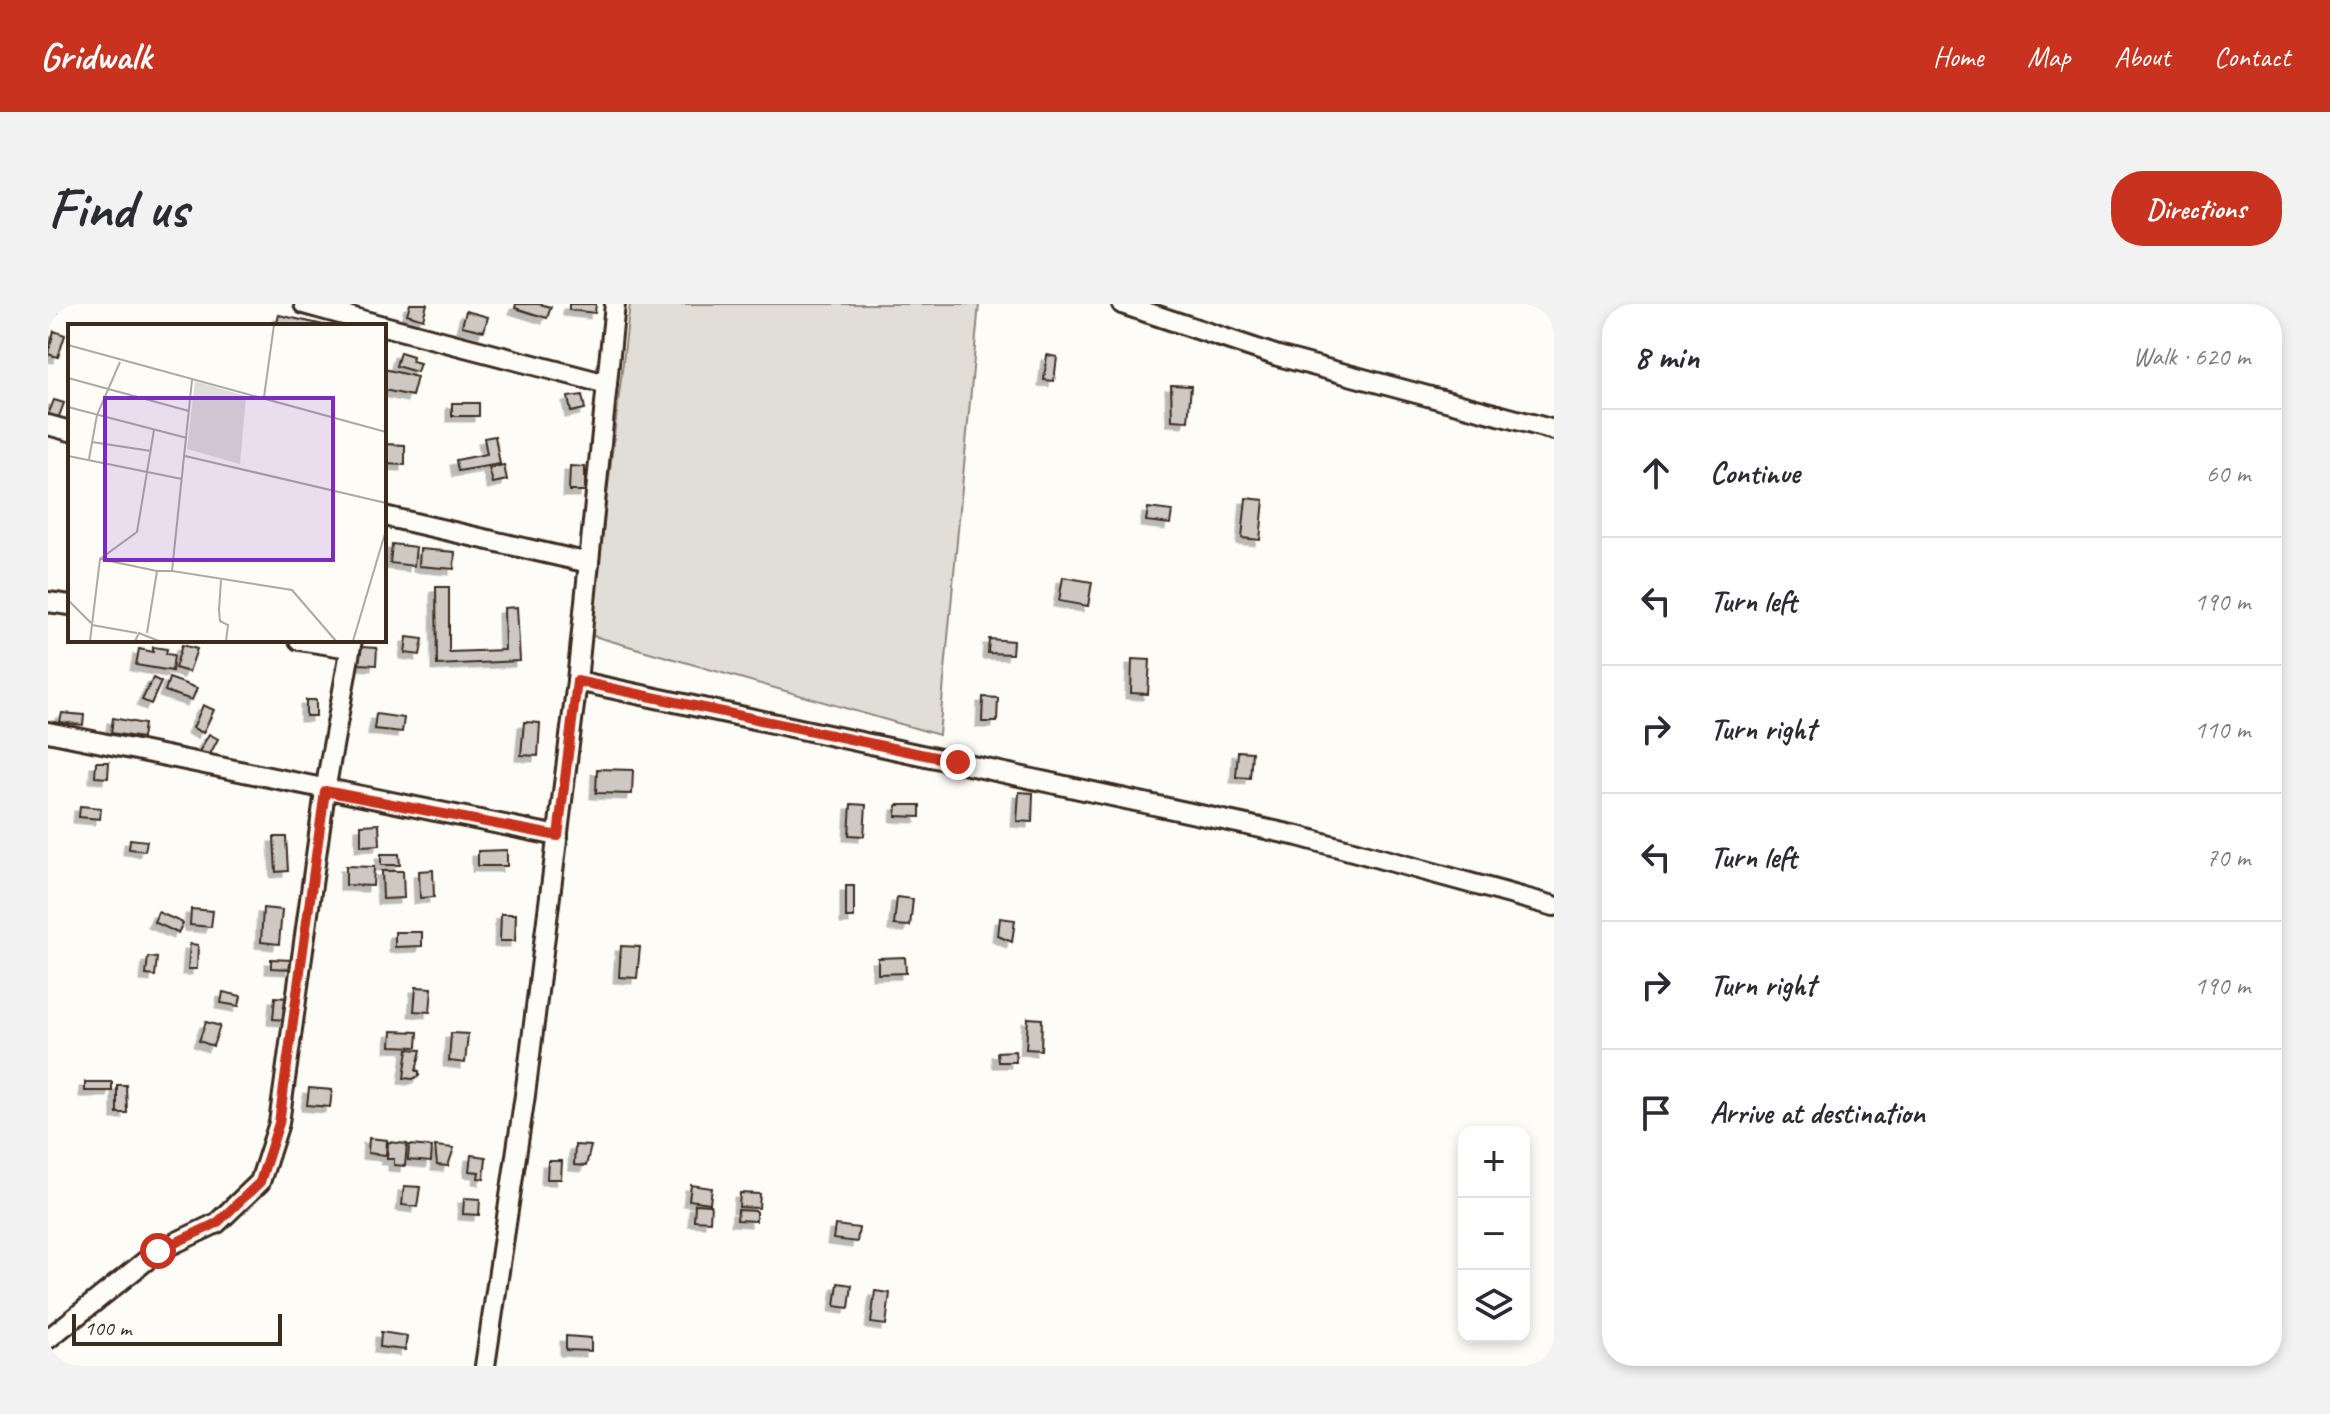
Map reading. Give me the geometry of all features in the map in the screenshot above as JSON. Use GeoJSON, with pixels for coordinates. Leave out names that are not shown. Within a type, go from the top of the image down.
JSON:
{"type":"FeatureCollection","features":[{"type":"Feature","properties":{"kind":"street"},"geometry":{"type":"LineString","coordinates":[[304,304],[377,324]]}},
{"type":"Feature","properties":{"kind":"street"},"geometry":{"type":"LineString","coordinates":[[485,1366],[577,681],[615,304]]}},
{"type":"Feature","properties":{"kind":"street"},"geometry":{"type":"LineString","coordinates":[[1122,304],[1278,356],[1554,430]]}},
{"type":"Feature","properties":{"kind":"street"},"geometry":{"type":"LineString","coordinates":[[386,327],[607,384]]}},
{"type":"Feature","properties":{"kind":"street"},"geometry":{"type":"LineString","coordinates":[[48,425],[68,430]]}},
{"type":"Feature","properties":{"kind":"street"},"geometry":{"type":"LineString","coordinates":[[386,516],[589,563]]}},
{"type":"Feature","properties":{"kind":"street"},"geometry":{"type":"LineString","coordinates":[[48,602],[68,605]]}},
{"type":"Feature","properties":{"kind":"street"},"geometry":{"type":"LineString","coordinates":[[48,1339],[158,1251],[217,1223],[260,1182],[279,1123],[325,791],[351,644],[325,642]]}},
{"type":"Feature","properties":{"kind":"street"},"geometry":{"type":"LineString","coordinates":[[577,681],[1298,836],[1554,906]]}},
{"type":"Feature","properties":{"kind":"street"},"geometry":{"type":"LineString","coordinates":[[48,732],[325,791],[558,836]]}},
{"type":"Feature","properties":{"kind":"shaded area"},"geometry":{"type":"Polygon","coordinates":[[[630,304],[979,304],[939,735],[590,635],[630,304]]]}},
{"type":"Feature","properties":{"kind":"building"},"geometry":{"type":"Polygon","coordinates":[[[410,304],[427,304],[423,319],[407,314],[410,304]]]}},
{"type":"Feature","properties":{"kind":"building"},"geometry":{"type":"Polygon","coordinates":[[[516,304],[551,307],[547,318],[515,308],[516,304]]]}},
{"type":"Feature","properties":{"kind":"building"},"geometry":{"type":"Polygon","coordinates":[[[569,304],[596,304],[595,313],[569,310],[569,304]]]}},
{"type":"Feature","properties":{"kind":"building"},"geometry":{"type":"Polygon","coordinates":[[[466,311],[488,317],[484,331],[462,326],[466,311]]]}},
{"type":"Feature","properties":{"kind":"building"},"geometry":{"type":"Polygon","coordinates":[[[279,315],[319,324],[277,324],[279,315]]]}},
{"type":"Feature","properties":{"kind":"building"},"geometry":{"type":"Polygon","coordinates":[[[54,331],[65,335],[58,357],[48,354],[54,331]]]}},
{"type":"Feature","properties":{"kind":"building"},"geometry":{"type":"Polygon","coordinates":[[[400,352],[413,356],[412,361],[420,363],[417,372],[396,366],[400,352]]]}},
{"type":"Feature","properties":{"kind":"building"},"geometry":{"type":"Polygon","coordinates":[[[1047,355],[1057,357],[1054,381],[1044,380],[1047,355]]]}},
{"type":"Feature","properties":{"kind":"building"},"geometry":{"type":"Polygon","coordinates":[[[386,369],[417,377],[412,396],[386,390],[386,369]]]}},
{"type":"Feature","properties":{"kind":"building"},"geometry":{"type":"Polygon","coordinates":[[[1171,385],[1191,386],[1188,421],[1172,420],[1171,385]]]}},
{"type":"Feature","properties":{"kind":"building"},"geometry":{"type":"Polygon","coordinates":[[[582,395],[585,409],[571,412],[568,397],[582,395]]]}},
{"type":"Feature","properties":{"kind":"building"},"geometry":{"type":"Polygon","coordinates":[[[54,400],[64,403],[58,419],[48,415],[54,400]]]}},
{"type":"Feature","properties":{"kind":"building"},"geometry":{"type":"Polygon","coordinates":[[[452,403],[479,403],[479,416],[452,416],[452,403]]]}},
{"type":"Feature","properties":{"kind":"building"},"geometry":{"type":"Polygon","coordinates":[[[495,436],[500,464],[458,471],[456,460],[487,454],[484,438],[495,436]]]}},
{"type":"Feature","properties":{"kind":"building"},"geometry":{"type":"Polygon","coordinates":[[[386,444],[405,445],[405,465],[386,464],[386,444]]]}},
{"type":"Feature","properties":{"kind":"building"},"geometry":{"type":"Polygon","coordinates":[[[504,465],[507,480],[493,483],[489,468],[504,465]]]}},
{"type":"Feature","properties":{"kind":"building"},"geometry":{"type":"Polygon","coordinates":[[[570,466],[585,467],[585,491],[569,491],[570,466]]]}},
{"type":"Feature","properties":{"kind":"building"},"geometry":{"type":"Polygon","coordinates":[[[1246,498],[1264,500],[1260,540],[1242,538],[1246,498]]]}},
{"type":"Feature","properties":{"kind":"building"},"geometry":{"type":"Polygon","coordinates":[[[1148,508],[1172,511],[1170,524],[1146,521],[1148,508]]]}},
{"type":"Feature","properties":{"kind":"building"},"geometry":{"type":"Polygon","coordinates":[[[392,544],[416,547],[414,566],[390,563],[392,544]]]}},
{"type":"Feature","properties":{"kind":"building"},"geometry":{"type":"Polygon","coordinates":[[[420,549],[455,552],[454,569],[419,566],[420,549]]]}},
{"type":"Feature","properties":{"kind":"building"},"geometry":{"type":"Polygon","coordinates":[[[1063,577],[1092,582],[1088,606],[1059,601],[1063,577]]]}},
{"type":"Feature","properties":{"kind":"building"},"geometry":{"type":"Polygon","coordinates":[[[436,587],[449,587],[449,652],[505,650],[504,608],[517,607],[520,661],[437,665],[436,587]]]}},
{"type":"Feature","properties":{"kind":"building"},"geometry":{"type":"Polygon","coordinates":[[[407,637],[423,639],[420,655],[405,653],[407,637]]]}},
{"type":"Feature","properties":{"kind":"building"},"geometry":{"type":"Polygon","coordinates":[[[989,639],[1013,641],[1012,654],[988,653],[989,639]]]}},
{"type":"Feature","properties":{"kind":"building"},"geometry":{"type":"Polygon","coordinates":[[[182,645],[197,649],[189,672],[175,668],[182,645]]]}},
{"type":"Feature","properties":{"kind":"building"},"geometry":{"type":"Polygon","coordinates":[[[153,647],[167,649],[166,654],[174,655],[172,671],[136,665],[139,649],[153,652],[153,647]]]}},
{"type":"Feature","properties":{"kind":"building"},"geometry":{"type":"Polygon","coordinates":[[[360,647],[377,648],[376,665],[359,664],[360,647]]]}},
{"type":"Feature","properties":{"kind":"building"},"geometry":{"type":"Polygon","coordinates":[[[1132,659],[1150,660],[1148,694],[1131,693],[1132,659]]]}},
{"type":"Feature","properties":{"kind":"building"},"geometry":{"type":"Polygon","coordinates":[[[153,678],[161,682],[151,704],[142,700],[153,678]]]}},
{"type":"Feature","properties":{"kind":"building"},"geometry":{"type":"Polygon","coordinates":[[[169,678],[197,688],[192,700],[165,691],[169,678]]]}},
{"type":"Feature","properties":{"kind":"building"},"geometry":{"type":"Polygon","coordinates":[[[983,697],[998,698],[997,722],[982,722],[983,697]]]}},
{"type":"Feature","properties":{"kind":"building"},"geometry":{"type":"Polygon","coordinates":[[[306,700],[316,700],[316,716],[306,716],[306,700]]]}},
{"type":"Feature","properties":{"kind":"building"},"geometry":{"type":"Polygon","coordinates":[[[203,705],[214,710],[203,733],[193,728],[203,705]]]}},
{"type":"Feature","properties":{"kind":"building"},"geometry":{"type":"Polygon","coordinates":[[[62,713],[84,715],[83,725],[60,722],[62,713]]]}},
{"type":"Feature","properties":{"kind":"building"},"geometry":{"type":"Polygon","coordinates":[[[376,714],[404,718],[402,732],[374,729],[376,714]]]}},
{"type":"Feature","properties":{"kind":"building"},"geometry":{"type":"Polygon","coordinates":[[[113,718],[144,724],[142,738],[111,733],[113,718]]]}},
{"type":"Feature","properties":{"kind":"building"},"geometry":{"type":"Polygon","coordinates":[[[524,722],[540,723],[538,756],[521,755],[524,722]]]}},
{"type":"Feature","properties":{"kind":"building"},"geometry":{"type":"Polygon","coordinates":[[[209,734],[218,739],[205,764],[195,759],[209,734]]]}},
{"type":"Feature","properties":{"kind":"building"},"geometry":{"type":"Polygon","coordinates":[[[1238,751],[1252,752],[1250,778],[1236,777],[1238,751]]]}},
{"type":"Feature","properties":{"kind":"building"},"geometry":{"type":"Polygon","coordinates":[[[96,762],[109,762],[108,778],[95,777],[96,762]]]}},
{"type":"Feature","properties":{"kind":"building"},"geometry":{"type":"Polygon","coordinates":[[[597,769],[633,770],[632,794],[596,793],[597,769]]]}},
{"type":"Feature","properties":{"kind":"building"},"geometry":{"type":"Polygon","coordinates":[[[1019,792],[1033,793],[1032,822],[1017,821],[1019,792]]]}},
{"type":"Feature","properties":{"kind":"building"},"geometry":{"type":"Polygon","coordinates":[[[851,804],[866,805],[864,836],[849,835],[851,804]]]}},
{"type":"Feature","properties":{"kind":"building"},"geometry":{"type":"Polygon","coordinates":[[[897,805],[920,805],[920,817],[896,816],[897,805]]]}},
{"type":"Feature","properties":{"kind":"building"},"geometry":{"type":"Polygon","coordinates":[[[80,806],[101,808],[100,819],[79,817],[80,806]]]}},
{"type":"Feature","properties":{"kind":"building"},"geometry":{"type":"Polygon","coordinates":[[[379,824],[380,845],[361,846],[361,825],[379,824]]]}},
{"type":"Feature","properties":{"kind":"building"},"geometry":{"type":"Polygon","coordinates":[[[274,837],[286,837],[288,871],[276,872],[274,837]]]}},
{"type":"Feature","properties":{"kind":"building"},"geometry":{"type":"Polygon","coordinates":[[[130,839],[147,841],[145,851],[129,849],[130,839]]]}},
{"type":"Feature","properties":{"kind":"building"},"geometry":{"type":"Polygon","coordinates":[[[507,850],[507,866],[478,866],[478,851],[507,850]]]}},
{"type":"Feature","properties":{"kind":"building"},"geometry":{"type":"Polygon","coordinates":[[[381,854],[399,854],[400,865],[381,865],[381,854]]]}},
{"type":"Feature","properties":{"kind":"building"},"geometry":{"type":"Polygon","coordinates":[[[346,866],[374,867],[373,886],[346,885],[346,866]]]}},
{"type":"Feature","properties":{"kind":"building"},"geometry":{"type":"Polygon","coordinates":[[[433,870],[434,897],[420,898],[419,871],[433,870]]]}},
{"type":"Feature","properties":{"kind":"building"},"geometry":{"type":"Polygon","coordinates":[[[382,871],[403,871],[404,898],[383,899],[382,871]]]}},
{"type":"Feature","properties":{"kind":"building"},"geometry":{"type":"Polygon","coordinates":[[[846,886],[854,886],[854,918],[846,918],[846,886]]]}},
{"type":"Feature","properties":{"kind":"building"},"geometry":{"type":"Polygon","coordinates":[[[897,897],[913,899],[910,926],[894,925],[897,897]]]}},
{"type":"Feature","properties":{"kind":"building"},"geometry":{"type":"Polygon","coordinates":[[[263,908],[282,910],[279,944],[261,942],[263,908]]]}},
{"type":"Feature","properties":{"kind":"building"},"geometry":{"type":"Polygon","coordinates":[[[191,909],[213,911],[211,927],[190,925],[191,909]]]}},
{"type":"Feature","properties":{"kind":"building"},"geometry":{"type":"Polygon","coordinates":[[[158,912],[183,923],[178,933],[154,922],[158,912]]]}},
{"type":"Feature","properties":{"kind":"building"},"geometry":{"type":"Polygon","coordinates":[[[501,914],[516,914],[515,941],[500,941],[501,914]]]}},
{"type":"Feature","properties":{"kind":"building"},"geometry":{"type":"Polygon","coordinates":[[[1000,918],[1015,920],[1012,942],[998,936],[1000,918]]]}},
{"type":"Feature","properties":{"kind":"building"},"geometry":{"type":"Polygon","coordinates":[[[395,932],[422,932],[422,946],[395,947],[395,932]]]}},
{"type":"Feature","properties":{"kind":"building"},"geometry":{"type":"Polygon","coordinates":[[[190,944],[198,945],[197,969],[188,969],[190,944]]]}},
{"type":"Feature","properties":{"kind":"building"},"geometry":{"type":"Polygon","coordinates":[[[621,946],[640,947],[637,978],[619,977],[621,946]]]}},
{"type":"Feature","properties":{"kind":"building"},"geometry":{"type":"Polygon","coordinates":[[[148,957],[157,958],[155,976],[146,975],[148,957]]]}},
{"type":"Feature","properties":{"kind":"building"},"geometry":{"type":"Polygon","coordinates":[[[905,957],[906,973],[878,974],[878,958],[905,957]]]}},
{"type":"Feature","properties":{"kind":"building"},"geometry":{"type":"Polygon","coordinates":[[[271,959],[291,960],[291,969],[271,968],[271,959]]]}},
{"type":"Feature","properties":{"kind":"building"},"geometry":{"type":"Polygon","coordinates":[[[416,987],[432,988],[430,1012],[414,1011],[416,987]]]}},
{"type":"Feature","properties":{"kind":"building"},"geometry":{"type":"Polygon","coordinates":[[[223,992],[241,996],[239,1006],[221,1003],[223,992]]]}},
{"type":"Feature","properties":{"kind":"building"},"geometry":{"type":"Polygon","coordinates":[[[275,997],[287,998],[285,1020],[273,1019],[275,997]]]}},
{"type":"Feature","properties":{"kind":"building"},"geometry":{"type":"Polygon","coordinates":[[[1028,1018],[1042,1019],[1041,1050],[1026,1049],[1028,1018]]]}},
{"type":"Feature","properties":{"kind":"building"},"geometry":{"type":"Polygon","coordinates":[[[206,1022],[220,1026],[213,1046],[199,1041],[206,1022]]]}},
{"type":"Feature","properties":{"kind":"building"},"geometry":{"type":"Polygon","coordinates":[[[392,1031],[418,1032],[417,1047],[391,1046],[392,1031]]]}},
{"type":"Feature","properties":{"kind":"building"},"geometry":{"type":"Polygon","coordinates":[[[451,1033],[468,1034],[465,1063],[449,1061],[451,1033]]]}},
{"type":"Feature","properties":{"kind":"building"},"geometry":{"type":"Polygon","coordinates":[[[408,1049],[421,1050],[416,1071],[419,1071],[419,1076],[413,1079],[404,1078],[408,1049]]]}},
{"type":"Feature","properties":{"kind":"building"},"geometry":{"type":"Polygon","coordinates":[[[1015,1051],[1016,1062],[998,1062],[997,1052],[1015,1051]]]}},
{"type":"Feature","properties":{"kind":"building"},"geometry":{"type":"Polygon","coordinates":[[[85,1082],[112,1082],[112,1091],[85,1091],[85,1082]]]}},
{"type":"Feature","properties":{"kind":"building"},"geometry":{"type":"Polygon","coordinates":[[[117,1085],[126,1085],[127,1113],[117,1113],[117,1085]]]}},
{"type":"Feature","properties":{"kind":"building"},"geometry":{"type":"Polygon","coordinates":[[[309,1088],[332,1090],[330,1107],[307,1105],[309,1088]]]}},
{"type":"Feature","properties":{"kind":"building"},"geometry":{"type":"Polygon","coordinates":[[[369,1138],[387,1140],[386,1155],[368,1153],[369,1138]]]}},
{"type":"Feature","properties":{"kind":"building"},"geometry":{"type":"Polygon","coordinates":[[[388,1142],[407,1144],[405,1166],[394,1165],[394,1159],[387,1159],[388,1142]]]}},
{"type":"Feature","properties":{"kind":"building"},"geometry":{"type":"Polygon","coordinates":[[[409,1145],[432,1147],[431,1162],[408,1160],[409,1145]]]}},
{"type":"Feature","properties":{"kind":"building"},"geometry":{"type":"Polygon","coordinates":[[[575,1145],[591,1146],[586,1166],[574,1165],[575,1145]]]}},
{"type":"Feature","properties":{"kind":"building"},"geometry":{"type":"Polygon","coordinates":[[[435,1146],[454,1148],[448,1166],[437,1165],[435,1146]]]}},
{"type":"Feature","properties":{"kind":"building"},"geometry":{"type":"Polygon","coordinates":[[[471,1155],[486,1157],[484,1179],[478,1178],[479,1172],[469,1171],[471,1155]]]}},
{"type":"Feature","properties":{"kind":"building"},"geometry":{"type":"Polygon","coordinates":[[[548,1161],[562,1161],[561,1179],[547,1179],[548,1161]]]}},
{"type":"Feature","properties":{"kind":"building"},"geometry":{"type":"Polygon","coordinates":[[[691,1185],[712,1188],[710,1203],[689,1200],[691,1185]]]}},
{"type":"Feature","properties":{"kind":"building"},"geometry":{"type":"Polygon","coordinates":[[[404,1186],[420,1187],[417,1207],[402,1205],[404,1186]]]}},
{"type":"Feature","properties":{"kind":"building"},"geometry":{"type":"Polygon","coordinates":[[[740,1193],[760,1194],[759,1208],[739,1207],[740,1193]]]}},
{"type":"Feature","properties":{"kind":"building"},"geometry":{"type":"Polygon","coordinates":[[[464,1198],[480,1199],[479,1215],[463,1214],[464,1198]]]}},
{"type":"Feature","properties":{"kind":"building"},"geometry":{"type":"Polygon","coordinates":[[[695,1204],[711,1205],[710,1221],[694,1220],[695,1204]]]}},
{"type":"Feature","properties":{"kind":"building"},"geometry":{"type":"Polygon","coordinates":[[[738,1210],[756,1211],[756,1221],[737,1220],[738,1210]]]}},
{"type":"Feature","properties":{"kind":"building"},"geometry":{"type":"Polygon","coordinates":[[[835,1225],[859,1228],[857,1242],[833,1239],[835,1225]]]}},
{"type":"Feature","properties":{"kind":"building"},"geometry":{"type":"Polygon","coordinates":[[[838,1283],[852,1285],[849,1308],[835,1306],[838,1283]]]}},
{"type":"Feature","properties":{"kind":"building"},"geometry":{"type":"Polygon","coordinates":[[[875,1291],[890,1293],[886,1325],[871,1323],[875,1291]]]}},
{"type":"Feature","properties":{"kind":"building"},"geometry":{"type":"Polygon","coordinates":[[[381,1332],[407,1336],[405,1350],[380,1347],[381,1332]]]}},
{"type":"Feature","properties":{"kind":"building"},"geometry":{"type":"Polygon","coordinates":[[[566,1336],[591,1338],[591,1351],[566,1350],[566,1336]]]}},
{"type":"Feature","properties":{"kind":"route"},"geometry":{"type":"LineString","coordinates":[[158,1251],[217,1223],[260,1182],[279,1123],[325,791],[558,836],[577,681],[958,762]]}}]}
